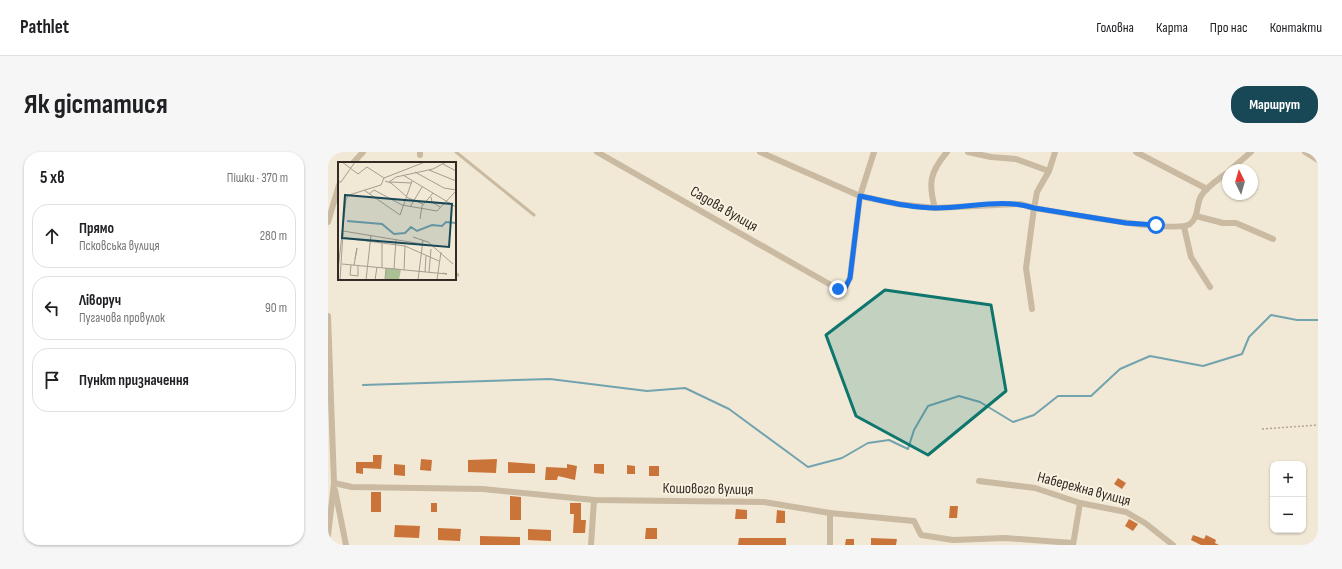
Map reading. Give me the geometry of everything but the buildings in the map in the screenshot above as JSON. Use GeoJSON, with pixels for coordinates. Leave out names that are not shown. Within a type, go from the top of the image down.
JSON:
{"type":"FeatureCollection","features":[{"type":"Feature","properties":{"kind":"street"},"geometry":{"type":"LineString","coordinates":[[354,162],[363,152]]}},
{"type":"Feature","properties":{"kind":"street","name":"Садова вулиця"},"geometry":{"type":"LineString","coordinates":[[597,152],[838,289],[845,288],[850,278],[860,196]]}},
{"type":"Feature","properties":{"kind":"street"},"geometry":{"type":"LineString","coordinates":[[760,152],[860,196],[897,204],[935,208],[1020,204],[1034,208],[1126,223],[1184,227],[1193,221],[1196,216],[1199,200],[1207,189],[1222,177]]}},
{"type":"Feature","properties":{"kind":"street"},"geometry":{"type":"LineString","coordinates":[[860,196],[874,152]]}},
{"type":"Feature","properties":{"kind":"street"},"geometry":{"type":"LineString","coordinates":[[935,208],[931,195],[930,178],[937,164],[947,152]]}},
{"type":"Feature","properties":{"kind":"street"},"geometry":{"type":"LineString","coordinates":[[968,152],[1016,159],[1049,171]]}},
{"type":"Feature","properties":{"kind":"street"},"geometry":{"type":"LineString","coordinates":[[1032,309],[1026,268],[1034,208],[1037,192],[1049,171],[1055,152]]}},
{"type":"Feature","properties":{"kind":"street"},"geometry":{"type":"LineString","coordinates":[[1136,152],[1207,189]]}},
{"type":"Feature","properties":{"kind":"street"},"geometry":{"type":"LineString","coordinates":[[1237,164],[1250,152]]}},
{"type":"Feature","properties":{"kind":"street"},"geometry":{"type":"LineString","coordinates":[[1305,152],[1318,160]]}},
{"type":"Feature","properties":{"kind":"street"},"geometry":{"type":"LineString","coordinates":[[328,222],[338,188]]}},
{"type":"Feature","properties":{"kind":"street"},"geometry":{"type":"LineString","coordinates":[[1196,216],[1223,223],[1236,223],[1273,239]]}},
{"type":"Feature","properties":{"kind":"street"},"geometry":{"type":"LineString","coordinates":[[1184,227],[1191,257],[1210,286]]}},
{"type":"Feature","properties":{"kind":"street"},"geometry":{"type":"LineString","coordinates":[[328,316],[334,483],[328,536]]}},
{"type":"Feature","properties":{"kind":"street","name":"Набережна вулиця"},"geometry":{"type":"LineString","coordinates":[[979,481],[1035,488],[1080,503],[1126,512],[1145,523],[1173,545]]}},
{"type":"Feature","properties":{"kind":"street"},"geometry":{"type":"LineString","coordinates":[[334,483],[346,545]]}},
{"type":"Feature","properties":{"kind":"street","name":"Кошового вулиця"},"geometry":{"type":"LineString","coordinates":[[334,483],[352,487],[483,489],[594,500],[764,502],[830,513],[914,521],[921,535],[953,540],[1004,538],[1073,544]]}},
{"type":"Feature","properties":{"kind":"street"},"geometry":{"type":"LineString","coordinates":[[591,545],[594,500]]}},
{"type":"Feature","properties":{"kind":"street"},"geometry":{"type":"LineString","coordinates":[[1073,544],[1080,503]]}},
{"type":"Feature","properties":{"kind":"street"},"geometry":{"type":"LineString","coordinates":[[830,513],[830,545]]}},
{"type":"Feature","properties":{"kind":"lane"},"geometry":{"type":"LineString","coordinates":[[456,152],[534,215]]}},
{"type":"Feature","properties":{"kind":"path"},"geometry":{"type":"LineString","coordinates":[[1262,429],[1318,425]]}},
{"type":"Feature","properties":{"kind":"highlighted area"},"geometry":{"type":"Polygon","coordinates":[[[885,290],[991,305],[1006,391],[928,455],[856,416],[826,335],[885,290]]]}},
{"type":"Feature","properties":{"kind":"waterway"},"geometry":{"type":"LineString","coordinates":[[363,385],[550,379],[647,391],[685,388],[729,409],[808,467],[842,458],[868,443],[889,440],[908,449],[914,430],[928,406],[959,396],[980,402],[1013,422],[1034,415],[1058,396],[1091,396],[1120,369],[1150,356],[1203,366],[1242,354],[1249,337],[1271,315],[1297,320],[1318,320]]}},
{"type":"Feature","properties":{"kind":"route"},"geometry":{"type":"LineString","coordinates":[[838,289],[845,288],[850,278],[860,196],[897,204],[935,208],[1020,204],[1034,208],[1126,223],[1156,225]]}}]}
